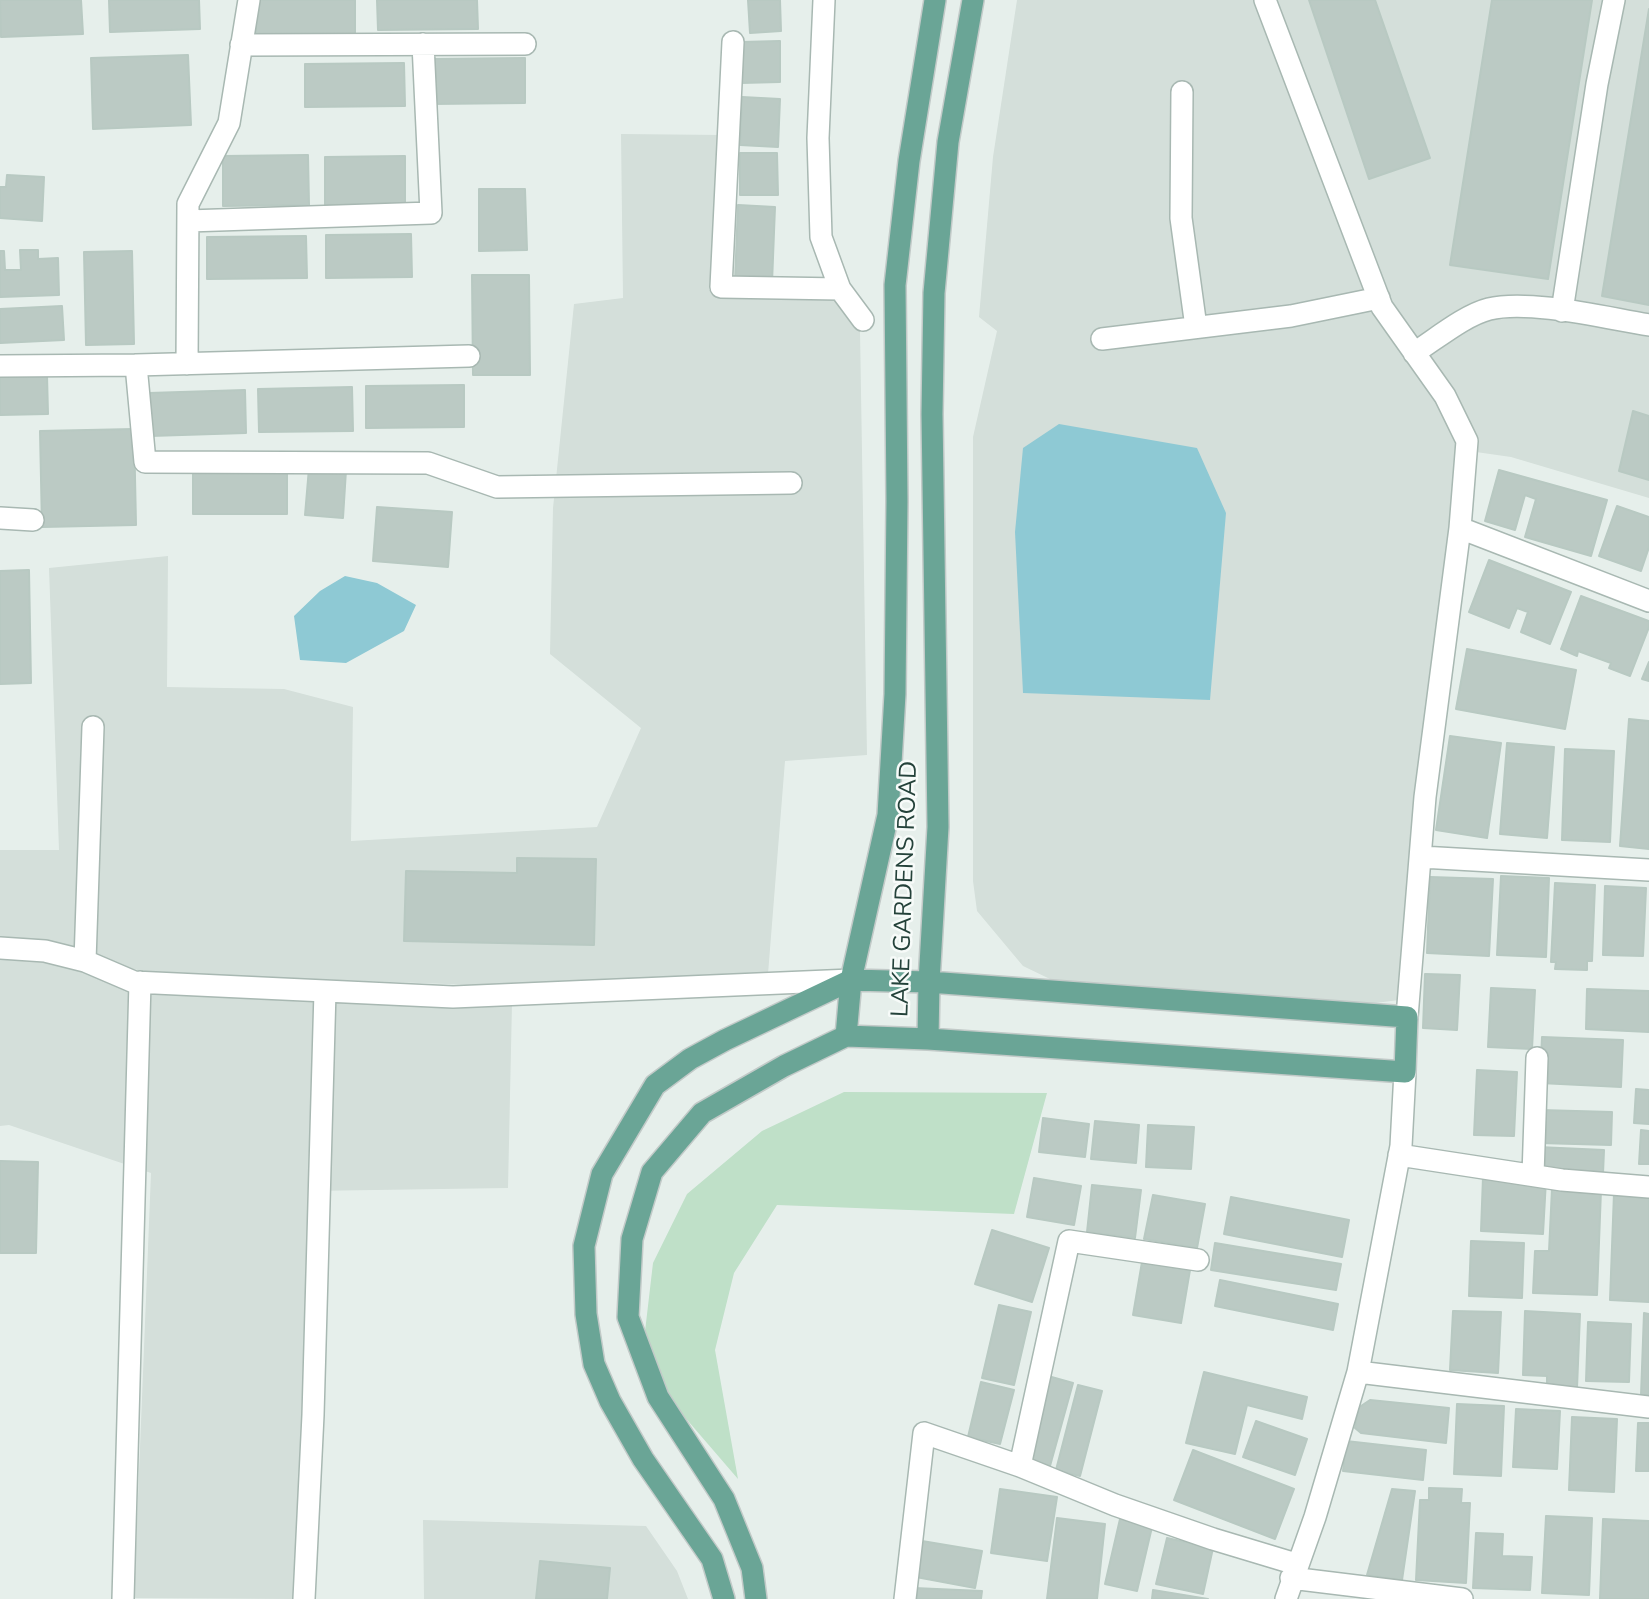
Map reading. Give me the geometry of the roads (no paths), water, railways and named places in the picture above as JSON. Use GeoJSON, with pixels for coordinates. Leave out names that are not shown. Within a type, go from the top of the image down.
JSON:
{"type":"FeatureCollection","features":[{"type":"Feature","properties":{"kind":"main road","name":"LAKE GARDENS ROAD"},"geometry":{"type":"LineString","coordinates":[[756,1599],[752,1568],[724,1499],[658,1397],[628,1317],[632,1239],[652,1172],[702,1114],[783,1066],[846,1036],[928,1039],[938,827],[932,414],[934,293],[948,142],[972,9]]}},
{"type":"Feature","properties":{"kind":"main road","name":"LAKE GARDENS ROAD"},"geometry":{"type":"LineString","coordinates":[[846,1036],[851,980],[888,815],[896,625],[895,285],[909,161],[933,10]]}},
{"type":"Feature","properties":{"kind":"main road"},"geometry":{"type":"LineString","coordinates":[[724,1599],[712,1559],[643,1460],[610,1401],[594,1364],[586,1314],[584,1246],[602,1174],[654,1085],[690,1059],[725,1040],[851,980],[929,982],[1407,1017],[1405,1072],[928,1039]]}},
{"type":"Feature","properties":{"kind":"street"},"geometry":{"type":"LineString","coordinates":[[187,364],[188,204],[229,123],[249,0]]}},
{"type":"Feature","properties":{"kind":"street"},"geometry":{"type":"LineString","coordinates":[[824,0],[818,138],[821,237],[840,289],[863,320]]}},
{"type":"Feature","properties":{"kind":"street"},"geometry":{"type":"LineString","coordinates":[[1265,0],[1382,307],[1445,396],[1467,441],[1460,528],[1425,797],[1407,1017]]}},
{"type":"Feature","properties":{"kind":"street"},"geometry":{"type":"LineString","coordinates":[[1562,311],[1597,84],[1614,0]]}},
{"type":"Feature","properties":{"kind":"street"},"geometry":{"type":"LineString","coordinates":[[733,42],[721,287],[840,289]]}},
{"type":"Feature","properties":{"kind":"street"},"geometry":{"type":"LineString","coordinates":[[188,220],[431,213],[422,44]]}},
{"type":"Feature","properties":{"kind":"street"},"geometry":{"type":"LineString","coordinates":[[241,45],[525,44]]}},
{"type":"Feature","properties":{"kind":"street"},"geometry":{"type":"LineString","coordinates":[[1182,92],[1181,218],[1196,327]]}},
{"type":"Feature","properties":{"kind":"street"},"geometry":{"type":"LineString","coordinates":[[1102,339],[1291,316],[1379,298]]}},
{"type":"Feature","properties":{"kind":"street"},"geometry":{"type":"LineString","coordinates":[[1415,353],[1487,310],[1513,306],[1649,324]]}},
{"type":"Feature","properties":{"kind":"street"},"geometry":{"type":"LineString","coordinates":[[0,366],[469,356]]}},
{"type":"Feature","properties":{"kind":"street"},"geometry":{"type":"LineString","coordinates":[[136,365],[145,462],[428,463],[497,487],[791,483]]}},
{"type":"Feature","properties":{"kind":"street"},"geometry":{"type":"LineString","coordinates":[[0,518],[33,520]]}},
{"type":"Feature","properties":{"kind":"street"},"geometry":{"type":"LineString","coordinates":[[1460,528],[1649,601]]}},
{"type":"Feature","properties":{"kind":"street"},"geometry":{"type":"LineString","coordinates":[[85,961],[93,727]]}},
{"type":"Feature","properties":{"kind":"street"},"geometry":{"type":"LineString","coordinates":[[1421,856],[1649,870]]}},
{"type":"Feature","properties":{"kind":"street"},"geometry":{"type":"LineString","coordinates":[[0,948],[45,951],[85,961],[134,982],[453,997],[851,980]]}},
{"type":"Feature","properties":{"kind":"street"},"geometry":{"type":"LineString","coordinates":[[122,1599],[139,982]]}},
{"type":"Feature","properties":{"kind":"street"},"geometry":{"type":"LineString","coordinates":[[304,1599],[313,1415],[325,991]]}},
{"type":"Feature","properties":{"kind":"street"},"geometry":{"type":"LineString","coordinates":[[1533,1175],[1537,1058]]}},
{"type":"Feature","properties":{"kind":"street"},"geometry":{"type":"LineString","coordinates":[[1286,1599],[1315,1517],[1358,1372],[1399,1156],[1405,1072]]}},
{"type":"Feature","properties":{"kind":"street"},"geometry":{"type":"LineString","coordinates":[[1399,1156],[1533,1175],[1649,1187]]}},
{"type":"Feature","properties":{"kind":"street"},"geometry":{"type":"LineString","coordinates":[[1020,1466],[1069,1241],[1198,1260]]}},
{"type":"Feature","properties":{"kind":"street"},"geometry":{"type":"LineString","coordinates":[[1358,1372],[1649,1407]]}},
{"type":"Feature","properties":{"kind":"street"},"geometry":{"type":"LineString","coordinates":[[905,1599],[925,1433],[1020,1466],[1115,1505],[1294,1571],[1462,1599]]}},
{"type":"Feature","properties":{"kind":"water"},"geometry":{"type":"Polygon","coordinates":[[[1059,424],[1197,448],[1226,513],[1210,700],[1023,693],[1015,532],[1023,448],[1059,424]]]}},
{"type":"Feature","properties":{"kind":"water"},"geometry":{"type":"Polygon","coordinates":[[[345,576],[377,583],[416,605],[404,631],[346,663],[300,660],[294,616],[320,591],[345,576]]]}}]}
